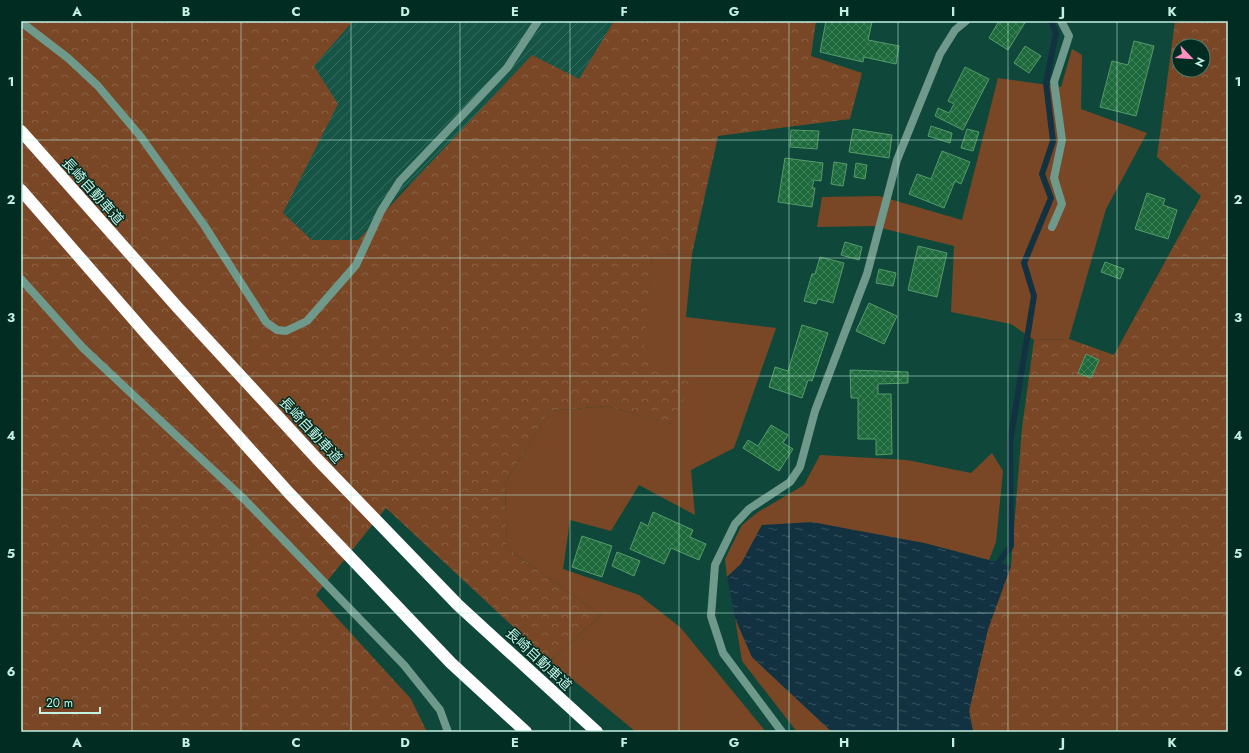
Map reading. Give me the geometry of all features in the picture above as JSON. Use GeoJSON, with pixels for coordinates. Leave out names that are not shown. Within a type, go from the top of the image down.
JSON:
{"type":"FeatureCollection","features":[{"type":"Feature","properties":{"kind":"highway","name":"長崎自動車道"},"geometry":{"type":"LineString","coordinates":[[21,131],[178,309],[319,461],[458,605],[597,732]]}},
{"type":"Feature","properties":{"kind":"highway"},"geometry":{"type":"LineString","coordinates":[[21,190],[149,337],[289,493],[451,663],[526,732]]}},
{"type":"Feature","properties":{"kind":"street"},"geometry":{"type":"LineString","coordinates":[[21,22],[68,58],[98,86],[141,137],[204,225],[266,322],[277,330],[286,331],[307,321],[356,265],[381,211],[400,181],[507,68],[538,21]]}},
{"type":"Feature","properties":{"kind":"street"},"geometry":{"type":"LineString","coordinates":[[782,732],[724,653],[711,616],[715,565],[735,524],[749,508],[790,482],[800,467],[809,440],[815,411],[867,274],[897,160],[940,54],[955,30],[966,21]]}},
{"type":"Feature","properties":{"kind":"street"},"geometry":{"type":"LineString","coordinates":[[1052,227],[1062,204],[1054,178],[1062,140],[1054,82],[1070,36],[1061,21]]}},
{"type":"Feature","properties":{"kind":"street"},"geometry":{"type":"LineString","coordinates":[[21,279],[83,348],[245,500],[404,665],[440,710],[448,732]]}},
{"type":"Feature","properties":{"kind":"shaded area"},"geometry":{"type":"Polygon","coordinates":[[[353,21],[614,21],[579,80],[407,186],[358,240],[312,240],[283,213],[337,104],[314,66],[353,21]]]}},
{"type":"Feature","properties":{"kind":"green space"},"geometry":{"type":"Polygon","coordinates":[[[21,21],[353,21],[314,66],[338,104],[283,213],[312,240],[358,240],[532,55],[579,79],[614,21],[816,21],[811,56],[862,73],[850,119],[718,136],[692,254],[652,255],[643,358],[692,384],[670,424],[607,406],[549,411],[505,484],[507,548],[601,615],[550,661],[386,508],[316,595],[411,699],[427,732],[21,732],[21,21]]]}},
{"type":"Feature","properties":{"kind":"green space"},"geometry":{"type":"Polygon","coordinates":[[[1175,21],[1228,21],[1228,732],[973,732],[969,711],[988,629],[1011,566],[1022,428],[1034,340],[1069,339],[1114,355],[1201,196],[1157,157],[1171,51],[1171,78],[1211,78],[1211,38],[1173,38],[1175,21]]]}},
{"type":"Feature","properties":{"kind":"green space"},"geometry":{"type":"Polygon","coordinates":[[[1072,49],[1082,55],[1081,109],[1147,133],[1106,209],[1069,339],[1034,340],[1011,324],[951,312],[954,246],[873,226],[817,227],[822,197],[879,196],[962,220],[998,78],[1061,87],[1072,49]]]}},
{"type":"Feature","properties":{"kind":"green space"},"geometry":{"type":"Polygon","coordinates":[[[692,254],[686,317],[776,328],[734,448],[691,470],[695,515],[639,485],[611,531],[570,520],[563,569],[639,595],[680,627],[766,732],[636,732],[550,661],[601,615],[507,548],[505,484],[549,411],[607,406],[671,424],[642,358],[652,255],[692,254]]]}},
{"type":"Feature","properties":{"kind":"green space"},"geometry":{"type":"Polygon","coordinates":[[[992,453],[1003,471],[996,542],[989,560],[924,543],[762,525],[741,564],[727,577],[725,559],[742,525],[758,512],[804,485],[820,455],[907,460],[971,473],[992,453]]]}},
{"type":"Feature","properties":{"kind":"green space"},"geometry":{"type":"Polygon","coordinates":[[[735,618],[752,657],[832,732],[797,732],[742,661],[735,618]]]}},
{"type":"Feature","properties":{"kind":"water"},"geometry":{"type":"Polygon","coordinates":[[[812,522],[924,543],[1011,566],[988,629],[969,711],[973,732],[832,732],[752,657],[735,618],[727,577],[741,564],[762,525],[812,522]]]}},
{"type":"Feature","properties":{"kind":"building"},"geometry":{"type":"Polygon","coordinates":[[[826,21],[872,22],[868,40],[899,46],[896,64],[864,57],[863,62],[820,52],[826,21]]]}},
{"type":"Feature","properties":{"kind":"building"},"geometry":{"type":"Polygon","coordinates":[[[999,21],[1026,21],[1008,50],[989,38],[999,21]]]}},
{"type":"Feature","properties":{"kind":"building"},"geometry":{"type":"Polygon","coordinates":[[[1134,41],[1154,46],[1136,116],[1100,107],[1112,61],[1128,65],[1134,41]]]}},
{"type":"Feature","properties":{"kind":"building"},"geometry":{"type":"Polygon","coordinates":[[[1025,46],[1041,56],[1029,73],[1014,63],[1025,46]]]}},
{"type":"Feature","properties":{"kind":"building"},"geometry":{"type":"Polygon","coordinates":[[[965,67],[989,79],[963,130],[935,116],[938,108],[949,113],[954,104],[948,101],[965,67]]]}},
{"type":"Feature","properties":{"kind":"building"},"geometry":{"type":"Polygon","coordinates":[[[931,126],[952,133],[950,143],[928,136],[931,126]]]}},
{"type":"Feature","properties":{"kind":"building"},"geometry":{"type":"Polygon","coordinates":[[[853,129],[892,135],[889,158],[849,152],[853,129]]]}},
{"type":"Feature","properties":{"kind":"building"},"geometry":{"type":"Polygon","coordinates":[[[967,129],[979,132],[973,151],[961,148],[967,129]]]}},
{"type":"Feature","properties":{"kind":"building"},"geometry":{"type":"Polygon","coordinates":[[[791,130],[819,131],[817,149],[790,147],[791,130]]]}},
{"type":"Feature","properties":{"kind":"building"},"geometry":{"type":"Polygon","coordinates":[[[942,151],[970,162],[961,184],[955,181],[944,208],[909,194],[917,174],[931,179],[942,151]]]}},
{"type":"Feature","properties":{"kind":"building"},"geometry":{"type":"Polygon","coordinates":[[[785,158],[823,163],[821,181],[814,180],[812,188],[815,188],[812,207],[778,202],[785,158]]]}},
{"type":"Feature","properties":{"kind":"building"},"geometry":{"type":"Polygon","coordinates":[[[834,162],[847,164],[843,186],[831,184],[834,162]]]}},
{"type":"Feature","properties":{"kind":"building"},"geometry":{"type":"Polygon","coordinates":[[[856,163],[867,165],[865,179],[854,177],[856,163]]]}},
{"type":"Feature","properties":{"kind":"building"},"geometry":{"type":"Polygon","coordinates":[[[1147,193],[1165,199],[1163,205],[1177,210],[1168,239],[1135,229],[1147,193]]]}},
{"type":"Feature","properties":{"kind":"building"},"geometry":{"type":"Polygon","coordinates":[[[845,242],[862,247],[859,260],[841,255],[845,242]]]}},
{"type":"Feature","properties":{"kind":"building"},"geometry":{"type":"Polygon","coordinates":[[[918,246],[947,253],[937,297],[908,290],[918,246]]]}},
{"type":"Feature","properties":{"kind":"building"},"geometry":{"type":"Polygon","coordinates":[[[820,257],[844,263],[833,303],[818,299],[816,304],[804,301],[812,274],[815,274],[820,257]]]}},
{"type":"Feature","properties":{"kind":"building"},"geometry":{"type":"Polygon","coordinates":[[[1105,262],[1124,269],[1120,279],[1101,272],[1105,262]]]}},
{"type":"Feature","properties":{"kind":"building"},"geometry":{"type":"Polygon","coordinates":[[[879,269],[896,273],[893,286],[876,283],[879,269]]]}},
{"type":"Feature","properties":{"kind":"building"},"geometry":{"type":"Polygon","coordinates":[[[869,303],[897,316],[884,344],[856,331],[869,303]]]}},
{"type":"Feature","properties":{"kind":"building"},"geometry":{"type":"Polygon","coordinates":[[[802,325],[828,333],[812,381],[808,380],[802,398],[769,387],[775,367],[788,371],[802,325]]]}},
{"type":"Feature","properties":{"kind":"building"},"geometry":{"type":"Polygon","coordinates":[[[1086,354],[1099,360],[1091,378],[1078,373],[1086,354]]]}},
{"type":"Feature","properties":{"kind":"building"},"geometry":{"type":"Polygon","coordinates":[[[850,370],[908,372],[908,383],[878,384],[878,394],[891,394],[892,454],[876,455],[876,439],[858,439],[858,398],[851,398],[850,370]]]}},
{"type":"Feature","properties":{"kind":"building"},"geometry":{"type":"Polygon","coordinates":[[[771,425],[788,435],[783,443],[793,449],[779,471],[743,448],[748,440],[758,446],[771,425]]]}},
{"type":"Feature","properties":{"kind":"building"},"geometry":{"type":"Polygon","coordinates":[[[653,512],[693,530],[690,537],[706,544],[699,560],[671,548],[664,564],[630,549],[641,522],[648,526],[653,512]]]}},
{"type":"Feature","properties":{"kind":"building"},"geometry":{"type":"Polygon","coordinates":[[[582,536],[612,546],[602,577],[572,567],[582,536]]]}},
{"type":"Feature","properties":{"kind":"building"},"geometry":{"type":"Polygon","coordinates":[[[617,552],[640,561],[634,576],[612,566],[617,552]]]}},
{"type":"Feature","properties":{"kind":"waterway"},"geometry":{"type":"LineString","coordinates":[[994,568],[1011,546],[1010,442],[1034,296],[1024,263],[1051,198],[1042,174],[1053,141],[1046,83],[1056,33],[1051,21]]}}]}
